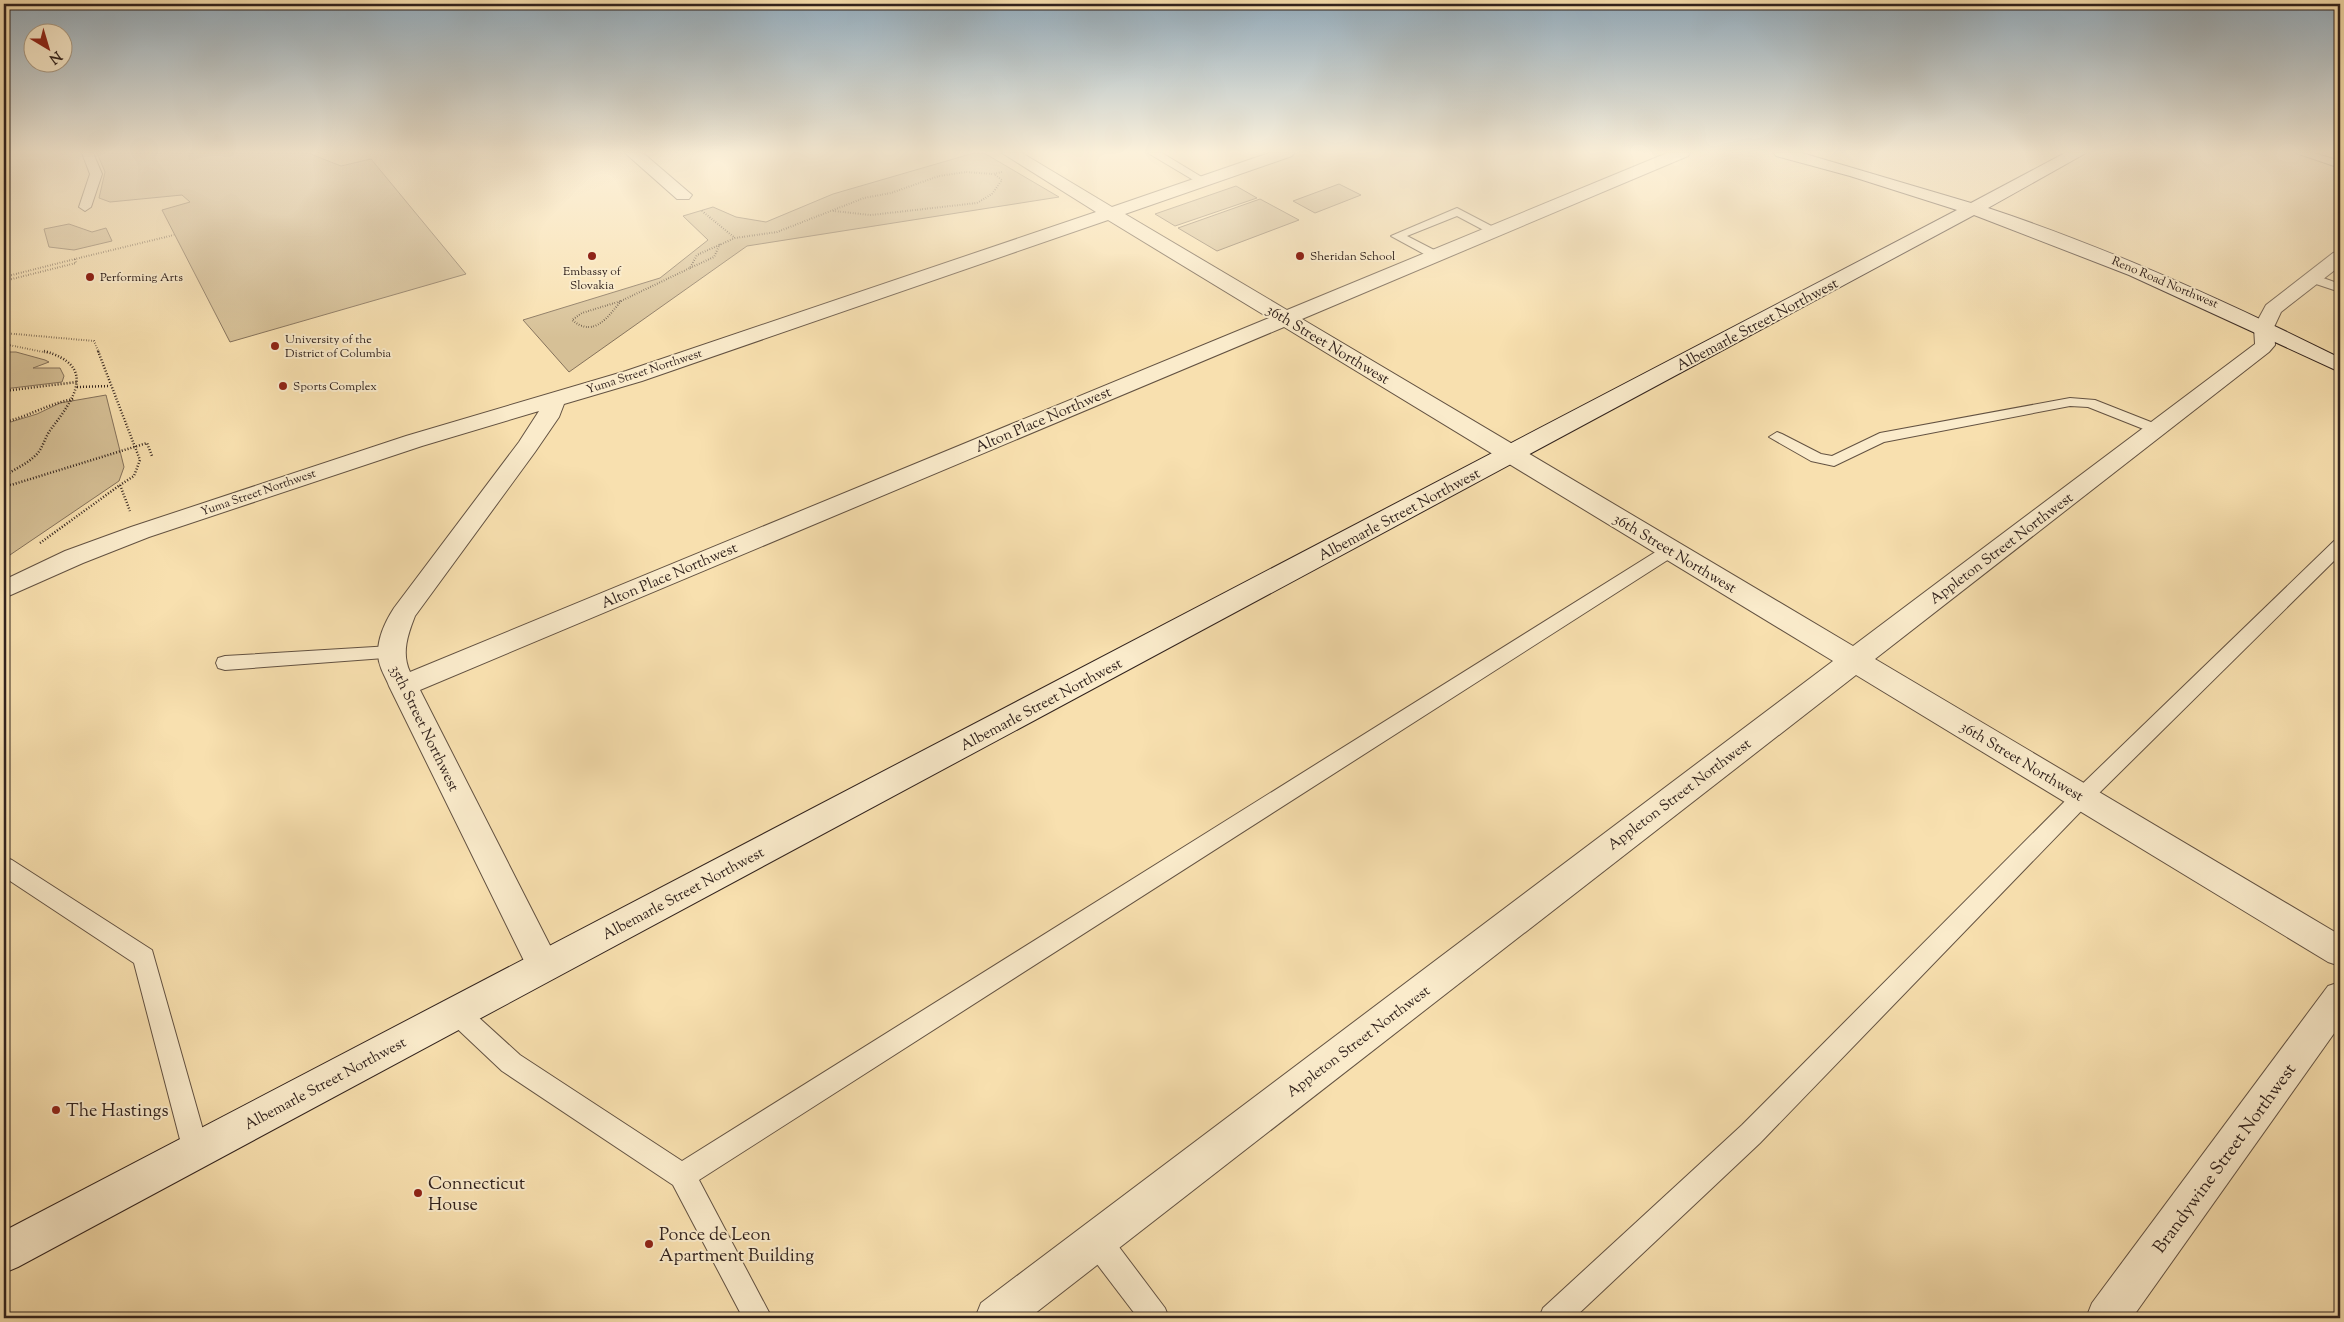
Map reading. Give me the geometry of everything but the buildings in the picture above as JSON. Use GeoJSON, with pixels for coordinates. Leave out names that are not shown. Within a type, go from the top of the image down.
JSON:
{"type":"FeatureCollection","features":[{"type":"Feature","properties":{"kind":"street","name":"Yuma Street Northwest"},"geometry":{"type":"LineString","coordinates":[[4,590],[28,577],[106,544],[359,458],[634,376],[1105,215]]}},
{"type":"Feature","properties":{"kind":"street","name":"36th Street Northwest"},"geometry":{"type":"LineString","coordinates":[[1113,215],[2340,952]]}},
{"type":"Feature","properties":{"kind":"street","name":"Alton Place Northwest"},"geometry":{"type":"LineString","coordinates":[[403,686],[1534,215]]}},
{"type":"Feature","properties":{"kind":"street","name":"Albemarle Street Northwest"},"geometry":{"type":"LineString","coordinates":[[4,1253],[1962,215]]}},
{"type":"Feature","properties":{"kind":"street","name":"Reno Road Northwest"},"geometry":{"type":"LineString","coordinates":[[1993,215],[2129,266],[2264,327],[2340,366]]}},
{"type":"Feature","properties":{"kind":"street","name":"Appleton Street Northwest"},"geometry":{"type":"LineString","coordinates":[[996,1318],[2266,345],[2264,327],[2273,309],[2340,257]]}},
{"type":"Feature","properties":{"kind":"street","name":"35th Street Northwest"},"geometry":{"type":"LineString","coordinates":[[544,967],[403,686],[394,667],[391,652],[393,637],[403,614],[528,447],[548,417],[554,400]]}},
{"type":"Feature","properties":{"kind":"street","name":"Brandywine Street Northwest"},"geometry":{"type":"LineString","coordinates":[[2107,1318],[2340,997]]}},
{"type":"Feature","properties":{"kind":"lane"},"geometry":{"type":"LineString","coordinates":[[1435,256],[1397,236],[1450,215]]}},
{"type":"Feature","properties":{"kind":"lane"},"geometry":{"type":"LineString","coordinates":[[1462,215],[1495,231]]}},
{"type":"Feature","properties":{"kind":"lane"},"geometry":{"type":"LineString","coordinates":[[2312,278],[2340,288]]}},
{"type":"Feature","properties":{"kind":"lane"},"geometry":{"type":"LineString","coordinates":[[1777,437],[1817,458],[1834,461],[1880,438],[2070,402],[2090,402],[2156,429]]}},
{"type":"Feature","properties":{"kind":"lane"},"geometry":{"type":"LineString","coordinates":[[1553,1318],[1751,1134],[2082,797],[2340,545]]}},
{"type":"Feature","properties":{"kind":"lane"},"geometry":{"type":"LineString","coordinates":[[682,1176],[1671,550]]}},
{"type":"Feature","properties":{"kind":"lane"},"geometry":{"type":"LineString","coordinates":[[225,663],[391,652]]}},
{"type":"Feature","properties":{"kind":"lane"},"geometry":{"type":"LineString","coordinates":[[4,866],[144,957],[196,1151]]}},
{"type":"Feature","properties":{"kind":"lane"},"geometry":{"type":"LineString","coordinates":[[458,1013],[511,1063],[682,1176],[758,1318]]}},
{"type":"Feature","properties":{"kind":"lane"},"geometry":{"type":"LineString","coordinates":[[1097,1241],[1155,1318]]}},
{"type":"Feature","properties":{"kind":"path"},"geometry":{"type":"LineString","coordinates":[[707,215],[735,238]]}},
{"type":"Feature","properties":{"kind":"path"},"geometry":{"type":"LineString","coordinates":[[690,268],[697,255],[720,244],[735,238],[777,232],[822,215]]}},
{"type":"Feature","properties":{"kind":"path"},"geometry":{"type":"LineString","coordinates":[[861,215],[882,215]]}},
{"type":"Feature","properties":{"kind":"path"},"geometry":{"type":"LineString","coordinates":[[4,276],[174,234]]}},
{"type":"Feature","properties":{"kind":"path"},"geometry":{"type":"LineString","coordinates":[[621,301],[600,325],[585,328],[577,325],[572,320],[582,312],[621,301],[715,258],[720,252],[720,244]]}},
{"type":"Feature","properties":{"kind":"path"},"geometry":{"type":"LineString","coordinates":[[4,281],[76,263],[75,259]]}},
{"type":"Feature","properties":{"kind":"path"},"geometry":{"type":"LineString","coordinates":[[4,333],[94,341],[140,460],[134,476],[35,547]]}},
{"type":"Feature","properties":{"kind":"path"},"geometry":{"type":"LineString","coordinates":[[4,476],[40,452],[45,438],[74,399],[77,387],[76,376],[67,362],[50,354],[4,344],[9,334]]}},
{"type":"Feature","properties":{"kind":"path"},"geometry":{"type":"LineString","coordinates":[[4,391],[77,382]]}},
{"type":"Feature","properties":{"kind":"path"},"geometry":{"type":"LineString","coordinates":[[77,387],[100,388],[110,386]]}},
{"type":"Feature","properties":{"kind":"path"},"geometry":{"type":"LineString","coordinates":[[4,422],[38,411],[60,400],[74,399]]}},
{"type":"Feature","properties":{"kind":"path"},"geometry":{"type":"LineString","coordinates":[[4,484],[11,484],[146,443],[152,456]]}},
{"type":"Feature","properties":{"kind":"path"},"geometry":{"type":"LineString","coordinates":[[120,485],[133,517]]}},
{"type":"Feature","properties":{"kind":"shaded area"},"geometry":{"type":"Polygon","coordinates":[[[164,215],[417,215],[466,274],[230,342],[164,215]]]}},
{"type":"Feature","properties":{"kind":"shaded area"},"geometry":{"type":"Polygon","coordinates":[[[731,215],[766,222],[783,215],[946,215],[747,246],[569,372],[523,320],[660,278],[708,240],[683,216],[731,215]]]}},
{"type":"Feature","properties":{"kind":"shaded area"},"geometry":{"type":"Polygon","coordinates":[[[1156,215],[1208,215],[1175,226],[1156,215]]]}},
{"type":"Feature","properties":{"kind":"shaded area"},"geometry":{"type":"Polygon","coordinates":[[[1216,215],[1289,215],[1299,220],[1217,251],[1178,228],[1216,215]]]}},
{"type":"Feature","properties":{"kind":"shaded area"},"geometry":{"type":"Polygon","coordinates":[[[69,224],[92,232],[106,228],[112,241],[74,250],[49,247],[44,229],[69,224]]]}},
{"type":"Feature","properties":{"kind":"shaded area"},"geometry":{"type":"Polygon","coordinates":[[[4,352],[16,352],[49,362],[33,368],[60,368],[64,376],[62,382],[4,389],[4,352]]]}},
{"type":"Feature","properties":{"kind":"shaded area"},"geometry":{"type":"Polygon","coordinates":[[[106,395],[124,467],[119,481],[4,559],[4,424],[37,414],[60,403],[106,395]]]}},
{"type":"Feature","properties":{"kind":"place","name":"Embassy of Slovakia"},"geometry":{"type":"Point","coordinates":[592,256]}},
{"type":"Feature","properties":{"kind":"place","name":"Sheridan School"},"geometry":{"type":"Point","coordinates":[1300,256]}},
{"type":"Feature","properties":{"kind":"place","name":"Performing Arts"},"geometry":{"type":"Point","coordinates":[90,277]}},
{"type":"Feature","properties":{"kind":"place","name":"University of the District of Columbia"},"geometry":{"type":"Point","coordinates":[275,346]}},
{"type":"Feature","properties":{"kind":"place","name":"Sports Complex"},"geometry":{"type":"Point","coordinates":[283,386]}},
{"type":"Feature","properties":{"kind":"place","name":"The Hastings"},"geometry":{"type":"Point","coordinates":[56,1110]}},
{"type":"Feature","properties":{"kind":"place","name":"Connecticut House"},"geometry":{"type":"Point","coordinates":[418,1193]}},
{"type":"Feature","properties":{"kind":"place","name":"Ponce de Leon Apartment Building"},"geometry":{"type":"Point","coordinates":[649,1244]}}]}
